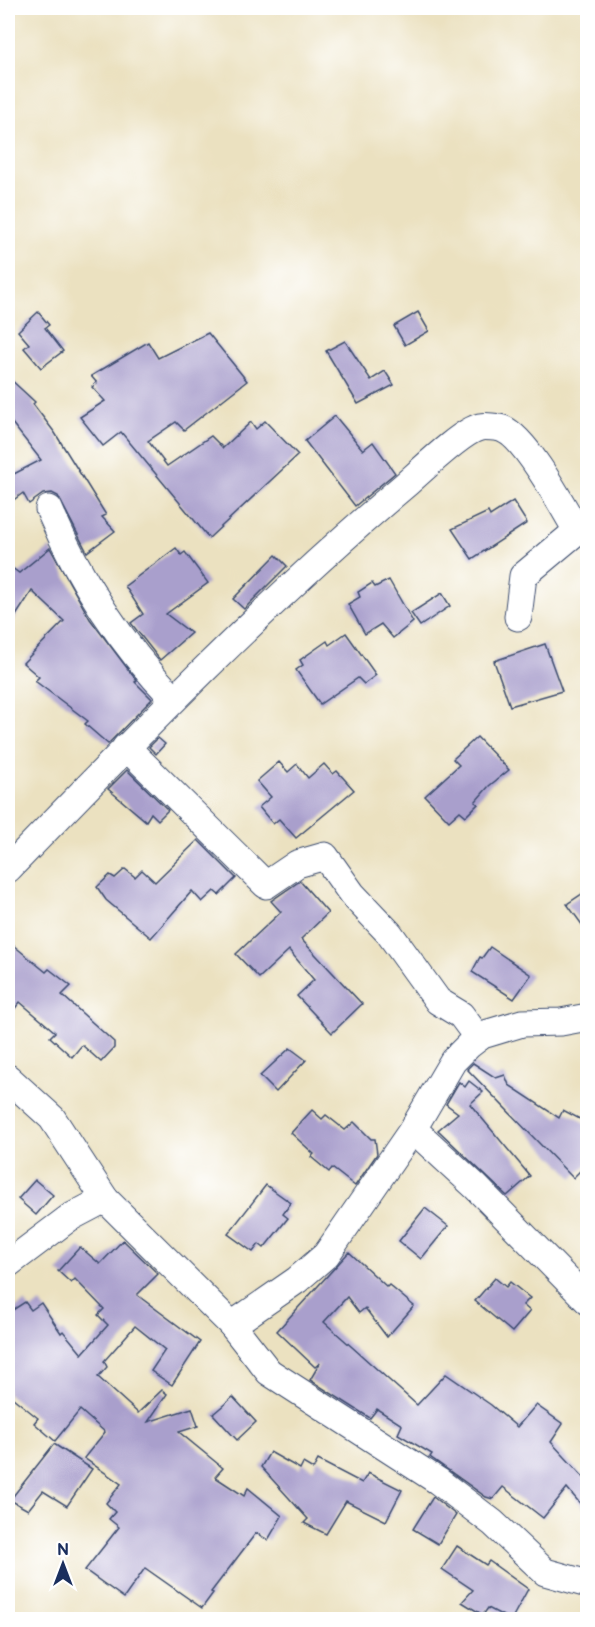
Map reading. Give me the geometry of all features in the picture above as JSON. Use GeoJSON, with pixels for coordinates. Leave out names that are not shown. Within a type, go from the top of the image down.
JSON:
{"type":"FeatureCollection","features":[{"type":"Feature","properties":{"kind":"street"},"geometry":{"type":"LineString","coordinates":[[8,869],[174,699],[360,522],[453,444],[480,427],[503,429],[518,440],[548,482],[582,538],[523,576],[518,617]]}},
{"type":"Feature","properties":{"kind":"street"},"geometry":{"type":"LineString","coordinates":[[49,509],[65,544],[119,635],[143,667],[174,699]]}},
{"type":"Feature","properties":{"kind":"street"},"geometry":{"type":"LineString","coordinates":[[126,747],[266,885],[297,864],[325,856],[352,894],[390,933],[438,1001],[461,1015],[478,1038]]}},
{"type":"Feature","properties":{"kind":"street"},"geometry":{"type":"LineString","coordinates":[[232,1324],[297,1280],[326,1255],[413,1129],[453,1061],[478,1038],[522,1023],[561,1022],[588,1017]]}},
{"type":"Feature","properties":{"kind":"street"},"geometry":{"type":"LineString","coordinates":[[8,1078],[52,1118],[105,1199],[232,1324],[269,1372],[438,1481],[493,1523],[545,1572],[588,1584]]}},
{"type":"Feature","properties":{"kind":"street"},"geometry":{"type":"LineString","coordinates":[[413,1129],[476,1187],[588,1301]]}},
{"type":"Feature","properties":{"kind":"street"},"geometry":{"type":"LineString","coordinates":[[8,1264],[69,1218],[105,1199]]}},
{"type":"Feature","properties":{"kind":"building"},"geometry":{"type":"Polygon","coordinates":[[[38,312],[49,325],[45,328],[63,351],[41,368],[24,348],[29,344],[18,331],[38,312]]]}},
{"type":"Feature","properties":{"kind":"building"},"geometry":{"type":"Polygon","coordinates":[[[418,312],[429,331],[405,345],[394,326],[418,312]]]}},
{"type":"Feature","properties":{"kind":"building"},"geometry":{"type":"Polygon","coordinates":[[[208,333],[247,381],[184,430],[176,422],[148,441],[167,466],[211,436],[223,448],[251,422],[256,429],[265,421],[298,455],[209,538],[121,432],[103,446],[80,417],[105,401],[92,387],[97,383],[91,376],[148,342],[158,358],[208,333]]]}},
{"type":"Feature","properties":{"kind":"building"},"geometry":{"type":"Polygon","coordinates":[[[345,341],[371,380],[385,371],[394,385],[358,404],[326,351],[345,341]]]}},
{"type":"Feature","properties":{"kind":"building"},"geometry":{"type":"Polygon","coordinates":[[[8,377],[35,402],[33,404],[55,433],[106,515],[102,517],[115,531],[87,552],[58,496],[52,493],[43,494],[29,504],[23,493],[8,504],[8,477],[41,460],[8,418],[8,377]]]}},
{"type":"Feature","properties":{"kind":"building"},"geometry":{"type":"Polygon","coordinates":[[[335,416],[363,450],[373,442],[395,473],[355,506],[305,441],[335,416]]]}},
{"type":"Feature","properties":{"kind":"building"},"geometry":{"type":"Polygon","coordinates":[[[513,501],[527,523],[472,559],[452,529],[488,512],[490,516],[513,501]]]}},
{"type":"Feature","properties":{"kind":"building"},"geometry":{"type":"Polygon","coordinates":[[[50,548],[90,619],[137,681],[135,682],[152,699],[108,744],[85,724],[88,721],[35,681],[39,677],[23,663],[64,621],[32,591],[8,628],[8,565],[19,573],[50,548]]]}},
{"type":"Feature","properties":{"kind":"building"},"geometry":{"type":"Polygon","coordinates":[[[176,548],[181,555],[185,552],[208,583],[166,614],[191,633],[160,660],[131,623],[143,614],[125,586],[176,548]]]}},
{"type":"Feature","properties":{"kind":"building"},"geometry":{"type":"Polygon","coordinates":[[[276,555],[287,566],[244,609],[233,599],[276,555]]]}},
{"type":"Feature","properties":{"kind":"building"},"geometry":{"type":"Polygon","coordinates":[[[389,580],[413,622],[393,638],[381,624],[365,634],[348,604],[360,597],[358,592],[372,583],[375,587],[389,580]]]}},
{"type":"Feature","properties":{"kind":"building"},"geometry":{"type":"Polygon","coordinates":[[[442,593],[450,606],[420,626],[411,613],[442,593]]]}},
{"type":"Feature","properties":{"kind":"building"},"geometry":{"type":"Polygon","coordinates":[[[346,633],[376,675],[364,684],[358,678],[320,704],[296,670],[303,665],[300,660],[327,641],[329,645],[346,633]]]}},
{"type":"Feature","properties":{"kind":"building"},"geometry":{"type":"Polygon","coordinates":[[[545,644],[562,691],[510,706],[494,661],[545,644]]]}},
{"type":"Feature","properties":{"kind":"building"},"geometry":{"type":"Polygon","coordinates":[[[477,737],[509,770],[489,786],[475,802],[478,804],[466,816],[460,811],[449,821],[425,796],[459,765],[453,759],[477,737]]]}},
{"type":"Feature","properties":{"kind":"building"},"geometry":{"type":"Polygon","coordinates":[[[158,738],[165,744],[156,754],[149,747],[158,738]]]}},
{"type":"Feature","properties":{"kind":"building"},"geometry":{"type":"Polygon","coordinates":[[[279,762],[288,772],[297,764],[308,778],[324,764],[333,774],[337,771],[354,790],[296,838],[279,819],[273,824],[259,807],[271,797],[257,781],[279,762]]]}},
{"type":"Feature","properties":{"kind":"building"},"geometry":{"type":"Polygon","coordinates":[[[127,770],[168,810],[158,820],[151,813],[146,821],[108,789],[127,770]]]}},
{"type":"Feature","properties":{"kind":"building"},"geometry":{"type":"Polygon","coordinates":[[[198,840],[236,878],[219,895],[214,891],[202,902],[192,891],[151,938],[106,900],[97,887],[110,875],[115,878],[125,869],[135,877],[142,870],[155,882],[198,840]]]}},
{"type":"Feature","properties":{"kind":"building"},"geometry":{"type":"Polygon","coordinates":[[[300,881],[328,913],[301,939],[362,1004],[332,1033],[297,996],[314,980],[289,950],[259,978],[236,954],[281,912],[271,901],[300,881]]]}},
{"type":"Feature","properties":{"kind":"building"},"geometry":{"type":"Polygon","coordinates":[[[588,890],[588,933],[567,904],[588,890]]]}},
{"type":"Feature","properties":{"kind":"building"},"geometry":{"type":"Polygon","coordinates":[[[8,941],[46,972],[49,969],[71,986],[62,995],[114,1042],[114,1048],[101,1062],[82,1045],[72,1057],[50,1037],[55,1032],[20,1002],[8,1017],[8,941]]]}},
{"type":"Feature","properties":{"kind":"building"},"geometry":{"type":"Polygon","coordinates":[[[490,947],[531,975],[514,999],[472,972],[480,957],[482,958],[490,947]]]}},
{"type":"Feature","properties":{"kind":"building"},"geometry":{"type":"Polygon","coordinates":[[[290,1048],[306,1060],[276,1092],[260,1076],[290,1048]]]}},
{"type":"Feature","properties":{"kind":"building"},"geometry":{"type":"Polygon","coordinates":[[[473,1063],[496,1078],[505,1075],[509,1085],[559,1118],[563,1110],[580,1119],[588,1127],[588,1163],[573,1178],[467,1069],[473,1063]]]}},
{"type":"Feature","properties":{"kind":"building"},"geometry":{"type":"Polygon","coordinates":[[[469,1081],[483,1092],[470,1104],[530,1176],[507,1196],[438,1130],[458,1113],[446,1104],[459,1082],[465,1087],[469,1081]]]}},
{"type":"Feature","properties":{"kind":"building"},"geometry":{"type":"Polygon","coordinates":[[[312,1110],[322,1119],[326,1115],[345,1130],[354,1122],[371,1139],[375,1139],[377,1154],[355,1186],[332,1168],[329,1172],[311,1157],[314,1154],[291,1133],[312,1110]]]}},
{"type":"Feature","properties":{"kind":"building"},"geometry":{"type":"Polygon","coordinates":[[[35,1180],[53,1195],[36,1215],[18,1199],[35,1180]]]}},
{"type":"Feature","properties":{"kind":"building"},"geometry":{"type":"Polygon","coordinates":[[[266,1185],[291,1203],[283,1214],[288,1218],[264,1248],[259,1244],[253,1252],[228,1234],[266,1185]]]}},
{"type":"Feature","properties":{"kind":"building"},"geometry":{"type":"Polygon","coordinates":[[[425,1208],[448,1226],[421,1259],[399,1241],[425,1208]]]}},
{"type":"Feature","properties":{"kind":"building"},"geometry":{"type":"Polygon","coordinates":[[[123,1240],[158,1274],[137,1295],[200,1342],[172,1385],[151,1371],[165,1350],[135,1326],[104,1361],[107,1367],[98,1377],[138,1413],[162,1390],[167,1394],[148,1422],[192,1408],[198,1426],[179,1432],[223,1468],[215,1477],[244,1496],[248,1488],[282,1516],[268,1540],[256,1533],[211,1592],[213,1593],[202,1608],[145,1568],[124,1598],[85,1570],[119,1527],[109,1519],[115,1512],[106,1503],[121,1484],[84,1458],[105,1432],[80,1410],[55,1441],[34,1423],[38,1418],[8,1394],[8,1313],[25,1302],[31,1310],[41,1303],[61,1333],[63,1331],[82,1354],[108,1325],[98,1315],[104,1309],[75,1279],[71,1283],[58,1271],[80,1247],[100,1264],[123,1240]]]}},
{"type":"Feature","properties":{"kind":"building"},"geometry":{"type":"Polygon","coordinates":[[[349,1252],[387,1287],[389,1285],[414,1306],[387,1337],[365,1308],[359,1313],[347,1297],[324,1322],[417,1405],[446,1374],[491,1405],[517,1427],[536,1405],[563,1424],[551,1442],[588,1482],[588,1513],[567,1488],[543,1518],[503,1487],[493,1499],[486,1497],[430,1457],[432,1454],[398,1434],[402,1425],[377,1409],[370,1418],[310,1380],[320,1363],[315,1367],[277,1331],[349,1252]]]}},
{"type":"Feature","properties":{"kind":"building"},"geometry":{"type":"Polygon","coordinates":[[[495,1278],[506,1287],[510,1282],[530,1298],[523,1305],[530,1311],[512,1332],[475,1301],[495,1278]]]}},
{"type":"Feature","properties":{"kind":"building"},"geometry":{"type":"Polygon","coordinates":[[[233,1397],[256,1422],[237,1440],[213,1414],[233,1397]]]}},
{"type":"Feature","properties":{"kind":"building"},"geometry":{"type":"Polygon","coordinates":[[[54,1444],[92,1469],[67,1506],[43,1491],[28,1510],[10,1500],[54,1444]]]}},
{"type":"Feature","properties":{"kind":"building"},"geometry":{"type":"Polygon","coordinates":[[[270,1452],[300,1469],[303,1463],[313,1469],[318,1460],[362,1483],[368,1473],[402,1490],[386,1521],[346,1501],[326,1534],[304,1523],[308,1519],[261,1467],[270,1452]]]}},
{"type":"Feature","properties":{"kind":"building"},"geometry":{"type":"Polygon","coordinates":[[[433,1497],[456,1515],[438,1544],[413,1529],[433,1497]]]}},
{"type":"Feature","properties":{"kind":"building"},"geometry":{"type":"Polygon","coordinates":[[[457,1546],[486,1565],[489,1561],[528,1589],[511,1620],[488,1608],[483,1615],[462,1602],[473,1590],[442,1569],[457,1546]]]}}]}
